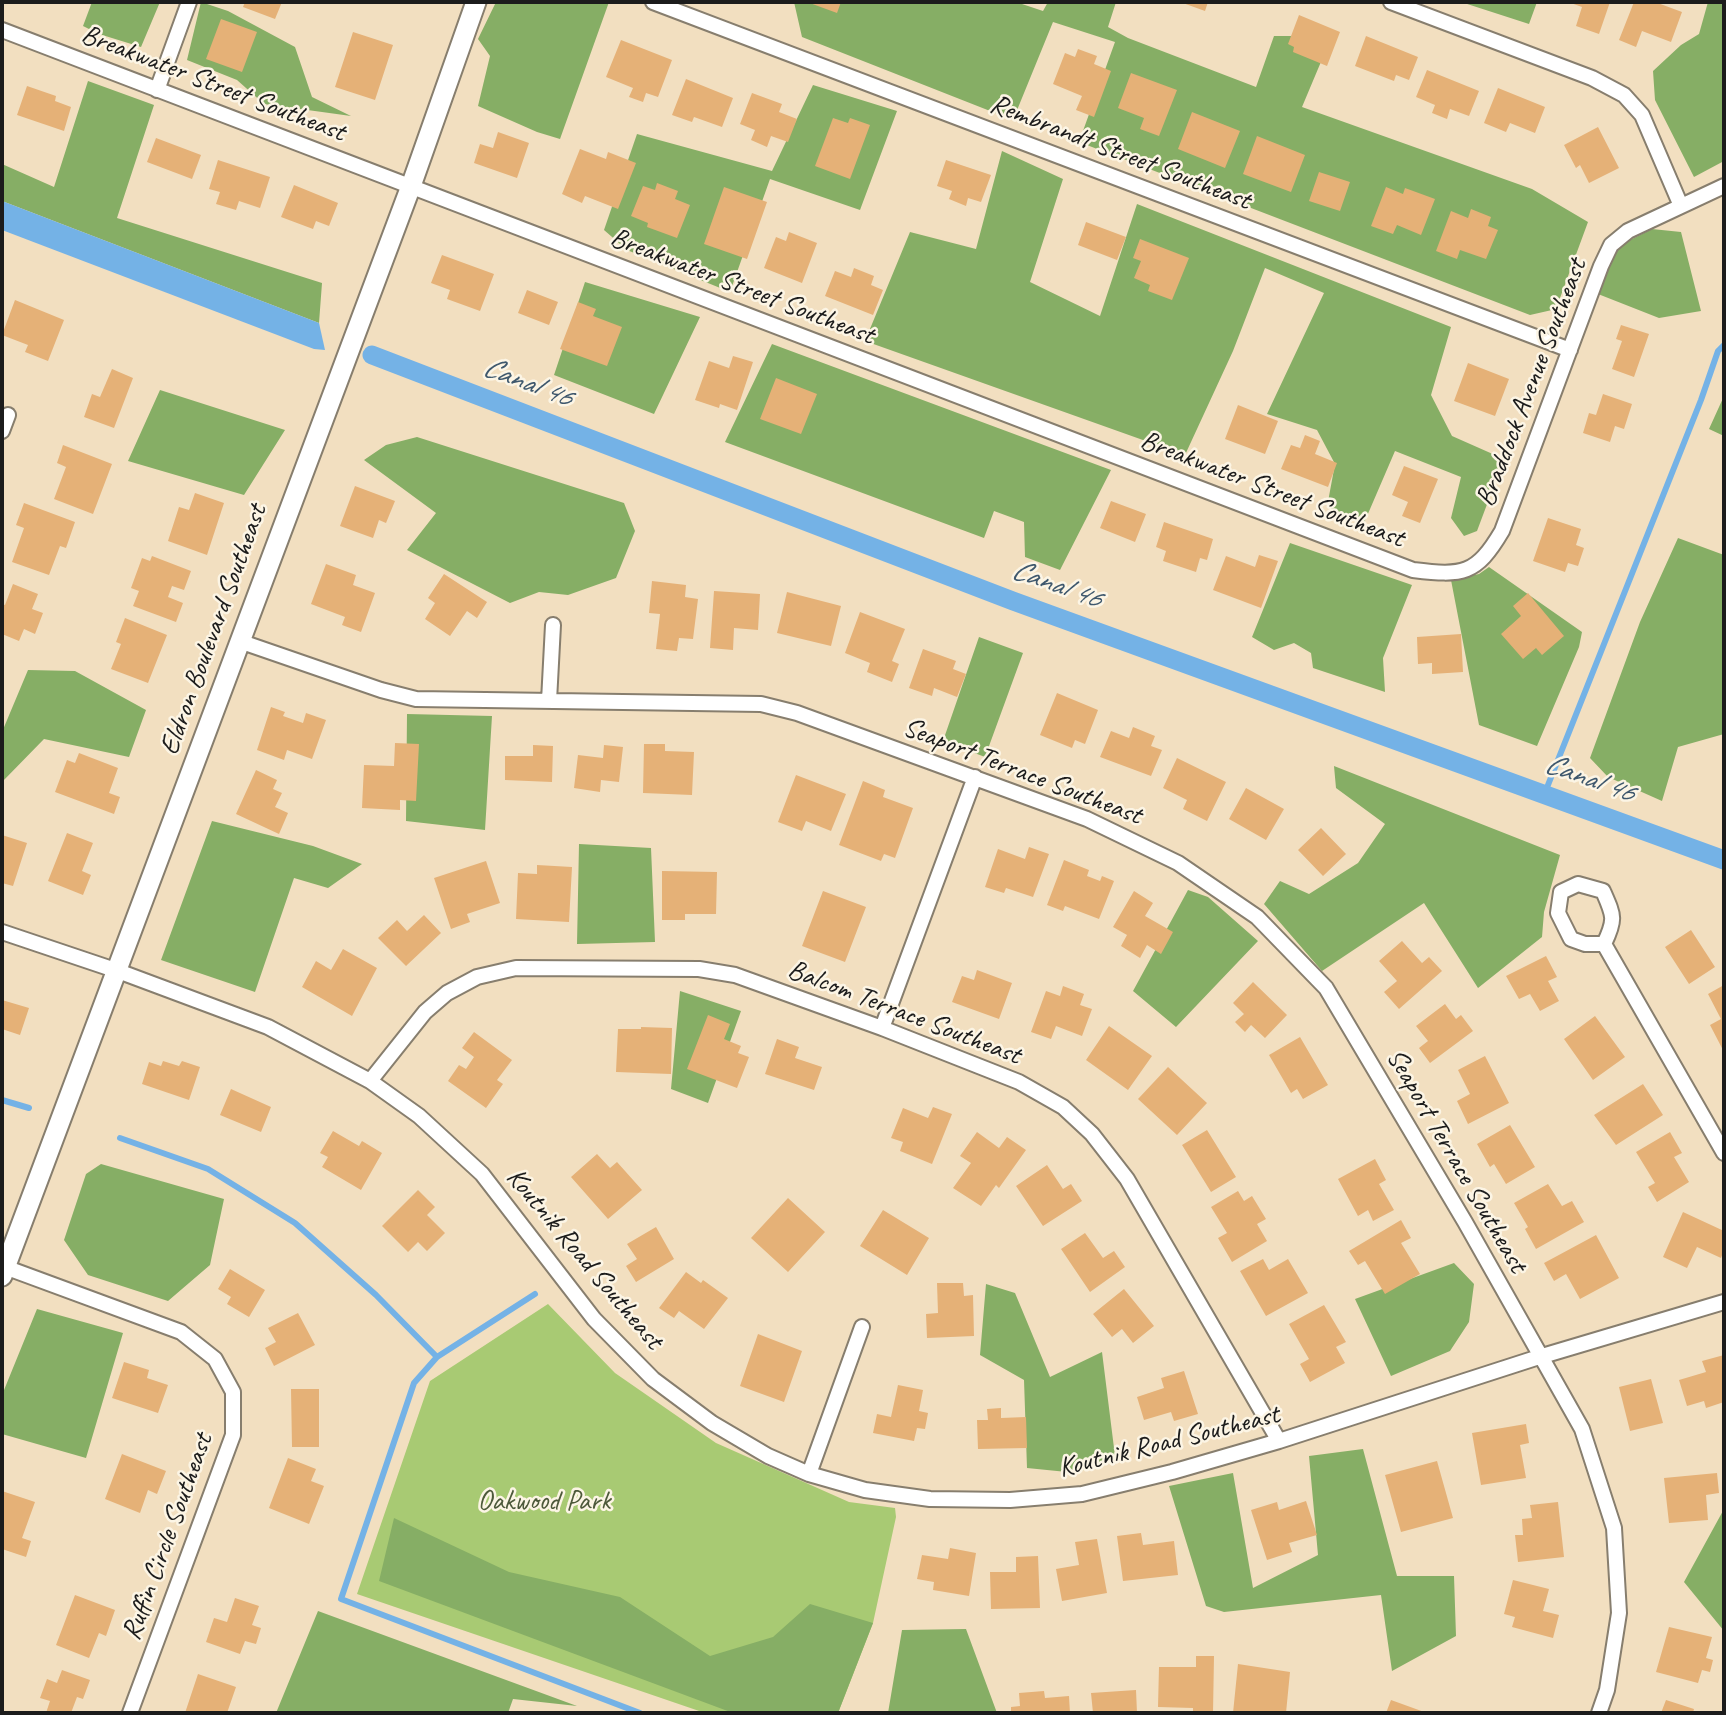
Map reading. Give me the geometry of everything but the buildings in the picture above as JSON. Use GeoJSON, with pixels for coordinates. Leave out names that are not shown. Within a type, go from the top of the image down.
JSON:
{"type":"FeatureCollection","features":[{"type":"Feature","properties":{"kind":"street"},"geometry":{"type":"LineString","coordinates":[[157,90],[189,2]]}},
{"type":"Feature","properties":{"kind":"street","name":"Eldron Boulevard Southeast"},"geometry":{"type":"LineString","coordinates":[[3,1270],[118,971],[411,186],[476,2]]}},
{"type":"Feature","properties":{"kind":"street","name":"Rembrandt Street Southeast"},"geometry":{"type":"LineString","coordinates":[[653,2],[1570,349]]}},
{"type":"Feature","properties":{"kind":"street"},"geometry":{"type":"LineString","coordinates":[[1391,2],[1592,78],[1624,95],[1642,115],[1681,206]]}},
{"type":"Feature","properties":{"kind":"street","name":"Breakwater Street Southeast"},"geometry":{"type":"LineString","coordinates":[[2,30],[1413,570],[1446,574],[1468,569]]}},
{"type":"Feature","properties":{"kind":"street","name":"Braddock Avenue Southeast"},"geometry":{"type":"LineString","coordinates":[[1468,569],[1488,555],[1502,531],[1611,245],[1628,231],[1724,186]]}},
{"type":"Feature","properties":{"kind":"street"},"geometry":{"type":"LineString","coordinates":[[2,431],[8,415]]}},
{"type":"Feature","properties":{"kind":"street"},"geometry":{"type":"LineString","coordinates":[[549,701],[554,625]]}},
{"type":"Feature","properties":{"kind":"street","name":"Seaport Terrace Southeast"},"geometry":{"type":"LineString","coordinates":[[239,641],[381,690],[416,699],[761,704],[797,713],[1087,819],[1178,863],[1257,918],[1326,988],[1465,1222],[1582,1429],[1614,1528],[1619,1613],[1607,1690],[1599,1713]]}},
{"type":"Feature","properties":{"kind":"street"},"geometry":{"type":"LineString","coordinates":[[882,1028],[975,777]]}},
{"type":"Feature","properties":{"kind":"street"},"geometry":{"type":"LineString","coordinates":[[1578,884],[1603,891],[1614,914],[1611,931],[1604,944],[1585,944],[1571,939],[1558,913],[1561,892],[1578,884]]}},
{"type":"Feature","properties":{"kind":"street","name":"Koutnik Road Southeast"},"geometry":{"type":"LineString","coordinates":[[2,932],[118,971],[268,1027],[370,1081],[419,1115],[482,1174],[594,1319],[653,1379],[712,1423],[768,1456],[809,1474],[865,1490],[930,1499],[1010,1500],[1082,1494],[1172,1472],[1279,1441],[1539,1357],[1724,1302]]}},
{"type":"Feature","properties":{"kind":"street"},"geometry":{"type":"LineString","coordinates":[[1604,944],[1724,1153]]}},
{"type":"Feature","properties":{"kind":"street","name":"Balcom Terrace Southeast"},"geometry":{"type":"LineString","coordinates":[[370,1081],[425,1012],[447,993],[477,977],[516,968],[699,970],[735,975],[882,1028],[1019,1082],[1063,1107],[1092,1134],[1127,1179],[1279,1441]]}},
{"type":"Feature","properties":{"kind":"street","name":"Ruffin Circle Southeast"},"geometry":{"type":"LineString","coordinates":[[3,1270],[181,1332],[215,1359],[233,1392],[233,1435],[130,1713]]}},
{"type":"Feature","properties":{"kind":"street"},"geometry":{"type":"LineString","coordinates":[[809,1474],[862,1327]]}},
{"type":"Feature","properties":{"kind":"green space"},"geometry":{"type":"Polygon","coordinates":[[[92,2],[160,2],[141,47],[83,26],[92,2]]]}},
{"type":"Feature","properties":{"kind":"green space"},"geometry":{"type":"Polygon","coordinates":[[[201,2],[228,11],[295,47],[312,97],[351,116],[264,104],[237,80],[187,60],[201,2]]]}},
{"type":"Feature","properties":{"kind":"green space"},"geometry":{"type":"Polygon","coordinates":[[[496,2],[609,2],[560,139],[478,106],[490,56],[478,39],[496,2]]]}},
{"type":"Feature","properties":{"kind":"green space"},"geometry":{"type":"Polygon","coordinates":[[[794,2],[1016,2],[1043,11],[1048,2],[1116,2],[1108,27],[1128,38],[1256,87],[1274,36],[1313,36],[1323,57],[1302,107],[1532,189],[1588,222],[1560,298],[1552,310],[1530,315],[1079,142],[1115,42],[1053,22],[1013,120],[802,37],[794,2]]]}},
{"type":"Feature","properties":{"kind":"green space"},"geometry":{"type":"Polygon","coordinates":[[[1461,2],[1537,2],[1529,24],[1461,2]]]}},
{"type":"Feature","properties":{"kind":"green space"},"geometry":{"type":"Polygon","coordinates":[[[1708,2],[1724,2],[1724,161],[1694,177],[1655,100],[1653,71],[1681,45],[1699,34],[1708,2]]]}},
{"type":"Feature","properties":{"kind":"green space"},"geometry":{"type":"Polygon","coordinates":[[[88,81],[154,105],[117,218],[322,283],[319,323],[2,201],[2,164],[54,187],[88,81]]]}},
{"type":"Feature","properties":{"kind":"green space"},"geometry":{"type":"Polygon","coordinates":[[[813,85],[897,111],[860,210],[770,179],[730,292],[627,250],[604,230],[637,134],[772,171],[813,85]]]}},
{"type":"Feature","properties":{"kind":"green space"},"geometry":{"type":"Polygon","coordinates":[[[1002,151],[1063,179],[1030,282],[1100,316],[1137,204],[1451,327],[1431,395],[1452,436],[1504,459],[1477,531],[1464,536],[1451,518],[1461,477],[1395,451],[1364,523],[1327,507],[1335,464],[1317,430],[1267,414],[1324,293],[1265,268],[1233,351],[1185,455],[865,341],[910,232],[976,249],[1002,151]]]}},
{"type":"Feature","properties":{"kind":"green space"},"geometry":{"type":"Polygon","coordinates":[[[1652,229],[1681,232],[1701,311],[1659,318],[1598,294],[1618,246],[1652,229]]]}},
{"type":"Feature","properties":{"kind":"green space"},"geometry":{"type":"Polygon","coordinates":[[[585,282],[700,317],[654,414],[554,375],[585,282]]]}},
{"type":"Feature","properties":{"kind":"green space"},"geometry":{"type":"Polygon","coordinates":[[[772,344],[1111,470],[1060,570],[1025,557],[1024,522],[994,511],[984,538],[725,442],[772,344]]]}},
{"type":"Feature","properties":{"kind":"green space"},"geometry":{"type":"Polygon","coordinates":[[[160,390],[285,430],[244,495],[128,461],[160,390]]]}},
{"type":"Feature","properties":{"kind":"green space"},"geometry":{"type":"Polygon","coordinates":[[[1724,396],[1724,436],[1709,429],[1724,396]]]}},
{"type":"Feature","properties":{"kind":"green space"},"geometry":{"type":"Polygon","coordinates":[[[417,437],[624,503],[635,531],[616,578],[568,595],[539,592],[510,603],[407,550],[436,513],[364,460],[386,445],[417,437]]]}},
{"type":"Feature","properties":{"kind":"green space"},"geometry":{"type":"Polygon","coordinates":[[[1678,538],[1724,555],[1724,734],[1678,747],[1662,801],[1608,777],[1590,758],[1640,622],[1678,538]]]}},
{"type":"Feature","properties":{"kind":"green space"},"geometry":{"type":"Polygon","coordinates":[[[1290,543],[1412,585],[1383,658],[1385,692],[1313,668],[1311,653],[1294,643],[1274,650],[1252,637],[1290,543]]]}},
{"type":"Feature","properties":{"kind":"green space"},"geometry":{"type":"Polygon","coordinates":[[[1489,567],[1582,632],[1579,647],[1537,746],[1479,725],[1451,580],[1479,574],[1489,567]]]}},
{"type":"Feature","properties":{"kind":"green space"},"geometry":{"type":"Polygon","coordinates":[[[979,637],[1023,653],[985,757],[943,741],[979,637]]]}},
{"type":"Feature","properties":{"kind":"green space"},"geometry":{"type":"Polygon","coordinates":[[[28,670],[75,671],[146,710],[129,757],[44,739],[3,781],[2,732],[28,670]]]}},
{"type":"Feature","properties":{"kind":"green space"},"geometry":{"type":"Polygon","coordinates":[[[407,714],[492,716],[485,830],[406,821],[407,714]]]}},
{"type":"Feature","properties":{"kind":"green space"},"geometry":{"type":"Polygon","coordinates":[[[1334,766],[1560,855],[1544,912],[1542,937],[1478,988],[1424,903],[1322,971],[1264,904],[1280,881],[1309,894],[1358,863],[1385,824],[1336,788],[1334,766]]]}},
{"type":"Feature","properties":{"kind":"green space"},"geometry":{"type":"Polygon","coordinates":[[[212,821],[313,846],[362,864],[328,888],[294,878],[255,992],[161,960],[212,821]]]}},
{"type":"Feature","properties":{"kind":"green space"},"geometry":{"type":"Polygon","coordinates":[[[579,844],[651,848],[655,942],[577,944],[579,844]]]}},
{"type":"Feature","properties":{"kind":"green space"},"geometry":{"type":"Polygon","coordinates":[[[1188,890],[1208,897],[1258,941],[1176,1027],[1133,991],[1188,890]]]}},
{"type":"Feature","properties":{"kind":"green space"},"geometry":{"type":"Polygon","coordinates":[[[680,991],[741,1011],[708,1103],[671,1089],[680,991]]]}},
{"type":"Feature","properties":{"kind":"green space"},"geometry":{"type":"Polygon","coordinates":[[[101,1164],[224,1199],[210,1265],[168,1301],[88,1275],[64,1240],[86,1174],[101,1164]]]}},
{"type":"Feature","properties":{"kind":"green space"},"geometry":{"type":"Polygon","coordinates":[[[1454,1263],[1474,1284],[1469,1322],[1450,1351],[1391,1376],[1355,1299],[1454,1263]]]}},
{"type":"Feature","properties":{"kind":"green space"},"geometry":{"type":"Polygon","coordinates":[[[986,1284],[1015,1293],[1050,1377],[1102,1352],[1115,1456],[1077,1473],[1027,1468],[1024,1380],[980,1355],[986,1284]]]}},
{"type":"Feature","properties":{"kind":"green space","name":"Oakwood Park"},"geometry":{"type":"Polygon","coordinates":[[[548,1304],[615,1373],[716,1443],[849,1502],[895,1508],[896,1517],[873,1623],[838,1713],[705,1713],[357,1594],[430,1381],[548,1304]]]}},
{"type":"Feature","properties":{"kind":"green space"},"geometry":{"type":"Polygon","coordinates":[[[37,1309],[123,1333],[86,1458],[2,1434],[2,1395],[37,1309]]]}},
{"type":"Feature","properties":{"kind":"green space"},"geometry":{"type":"Polygon","coordinates":[[[1363,1449],[1397,1576],[1454,1576],[1456,1636],[1392,1671],[1381,1595],[1224,1612],[1206,1606],[1169,1486],[1233,1473],[1253,1588],[1318,1555],[1309,1456],[1363,1449]]]}},
{"type":"Feature","properties":{"kind":"green space"},"geometry":{"type":"Polygon","coordinates":[[[1724,1509],[1724,1631],[1684,1582],[1724,1509]]]}},
{"type":"Feature","properties":{"kind":"green space"},"geometry":{"type":"Polygon","coordinates":[[[394,1518],[509,1572],[620,1597],[710,1656],[773,1637],[810,1604],[873,1623],[838,1713],[733,1713],[379,1581],[394,1518]]]}},
{"type":"Feature","properties":{"kind":"green space"},"geometry":{"type":"Polygon","coordinates":[[[318,1611],[577,1706],[513,1699],[508,1713],[276,1713],[318,1611]]]}},
{"type":"Feature","properties":{"kind":"green space"},"geometry":{"type":"Polygon","coordinates":[[[966,1629],[997,1713],[888,1713],[902,1630],[966,1629]]]}},
{"type":"Feature","properties":{"kind":"water"},"geometry":{"type":"Polygon","coordinates":[[[2,201],[319,323],[325,350],[314,349],[2,230],[2,201]]]}},
{"type":"Feature","properties":{"kind":"waterway"},"geometry":{"type":"LineString","coordinates":[[1544,795],[1718,351],[1724,345]]}},
{"type":"Feature","properties":{"kind":"waterway","name":"Canal 46"},"geometry":{"type":"LineString","coordinates":[[372,355],[1013,601],[1724,860]]}},
{"type":"Feature","properties":{"kind":"waterway"},"geometry":{"type":"LineString","coordinates":[[2,1100],[29,1108]]}},
{"type":"Feature","properties":{"kind":"waterway"},"geometry":{"type":"LineString","coordinates":[[120,1138],[208,1169],[295,1223],[376,1295],[437,1357]]}},
{"type":"Feature","properties":{"kind":"waterway"},"geometry":{"type":"LineString","coordinates":[[535,1294],[437,1357],[414,1383],[341,1599],[640,1713]]}}]}
